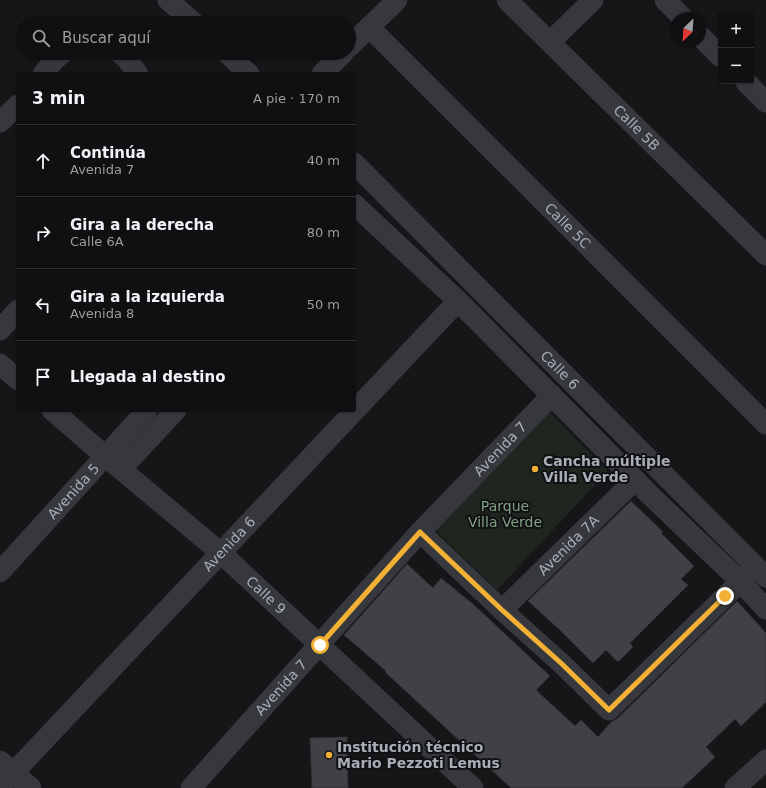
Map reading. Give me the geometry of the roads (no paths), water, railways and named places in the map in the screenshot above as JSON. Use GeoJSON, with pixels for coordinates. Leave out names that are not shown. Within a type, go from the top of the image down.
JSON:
{"type":"FeatureCollection","features":[{"type":"Feature","properties":{"kind":"street"},"geometry":{"type":"LineString","coordinates":[[168,0],[186,16]]}},
{"type":"Feature","properties":{"kind":"street"},"geometry":{"type":"LineString","coordinates":[[356,40],[398,0]]}},
{"type":"Feature","properties":{"kind":"street","name":"Calle 5B"},"geometry":{"type":"LineString","coordinates":[[507,0],[766,255]]}},
{"type":"Feature","properties":{"kind":"street"},"geometry":{"type":"LineString","coordinates":[[550,42],[594,0]]}},
{"type":"Feature","properties":{"kind":"street"},"geometry":{"type":"LineString","coordinates":[[665,0],[677,12]]}},
{"type":"Feature","properties":{"kind":"street","name":"Calle 5C"},"geometry":{"type":"LineString","coordinates":[[369,27],[766,424]]}},
{"type":"Feature","properties":{"kind":"street"},"geometry":{"type":"LineString","coordinates":[[706,42],[718,54]]}},
{"type":"Feature","properties":{"kind":"street"},"geometry":{"type":"LineString","coordinates":[[45,72],[54,60]]}},
{"type":"Feature","properties":{"kind":"street"},"geometry":{"type":"LineString","coordinates":[[128,60],[136,72]]}},
{"type":"Feature","properties":{"kind":"street"},"geometry":{"type":"LineString","coordinates":[[324,72],[336,60]]}},
{"type":"Feature","properties":{"kind":"street"},"geometry":{"type":"LineString","coordinates":[[748,84],[766,102]]}},
{"type":"Feature","properties":{"kind":"street"},"geometry":{"type":"LineString","coordinates":[[0,122],[16,107]]}},
{"type":"Feature","properties":{"kind":"street","name":"Calle 6"},"geometry":{"type":"LineString","coordinates":[[356,165],[761,572]]}},
{"type":"Feature","properties":{"kind":"street","name":"Calle 6"},"geometry":{"type":"LineString","coordinates":[[356,210],[458,301],[635,480],[766,609]]}},
{"type":"Feature","properties":{"kind":"street","name":"Avenida 6"},"geometry":{"type":"LineString","coordinates":[[356,409],[458,301]]}},
{"type":"Feature","properties":{"kind":"street"},"geometry":{"type":"LineString","coordinates":[[0,330],[16,312]]}},
{"type":"Feature","properties":{"kind":"street"},"geometry":{"type":"LineString","coordinates":[[0,364],[16,378]]}},
{"type":"Feature","properties":{"kind":"street","name":"Avenida 7"},"geometry":{"type":"LineString","coordinates":[[191,788],[420,532],[552,395]]}},
{"type":"Feature","properties":{"kind":"street","name":"Calle 9"},"geometry":{"type":"LineString","coordinates":[[54,412],[221,553],[473,788]]}},
{"type":"Feature","properties":{"kind":"street","name":"Avenida 5"},"geometry":{"type":"LineString","coordinates":[[0,572],[145,412]]}},
{"type":"Feature","properties":{"kind":"street","name":"Avenida 5"},"geometry":{"type":"LineString","coordinates":[[121,469],[174,412]]}},
{"type":"Feature","properties":{"kind":"street","name":"Avenida 6"},"geometry":{"type":"LineString","coordinates":[[4,773],[221,553],[354,412]]}},
{"type":"Feature","properties":{"kind":"street"},"geometry":{"type":"LineString","coordinates":[[650,495],[668,478]]}},
{"type":"Feature","properties":{"kind":"street","name":"Avenida 7A"},"geometry":{"type":"LineString","coordinates":[[502,610],[635,480]]}},
{"type":"Feature","properties":{"kind":"street"},"geometry":{"type":"LineString","coordinates":[[420,532],[502,610],[562,664],[609,710],[740,582],[761,572]]}},
{"type":"Feature","properties":{"kind":"street"},"geometry":{"type":"LineString","coordinates":[[735,788],[766,760]]}},
{"type":"Feature","properties":{"kind":"street"},"geometry":{"type":"LineString","coordinates":[[4,773],[31,788]]}},
{"type":"Feature","properties":{"kind":"place","name":"Cancha múltiple Villa Verde"},"geometry":{"type":"Point","coordinates":[535,469]}},
{"type":"Feature","properties":{"kind":"place","name":"Institución técnico Mario Pezzoti Lemus"},"geometry":{"type":"Point","coordinates":[329,755]}},
{"type":"Feature","properties":{"kind":"park label","name":"Parque Villa Verde"},"geometry":{"type":"Point","coordinates":[505,514]}}]}
